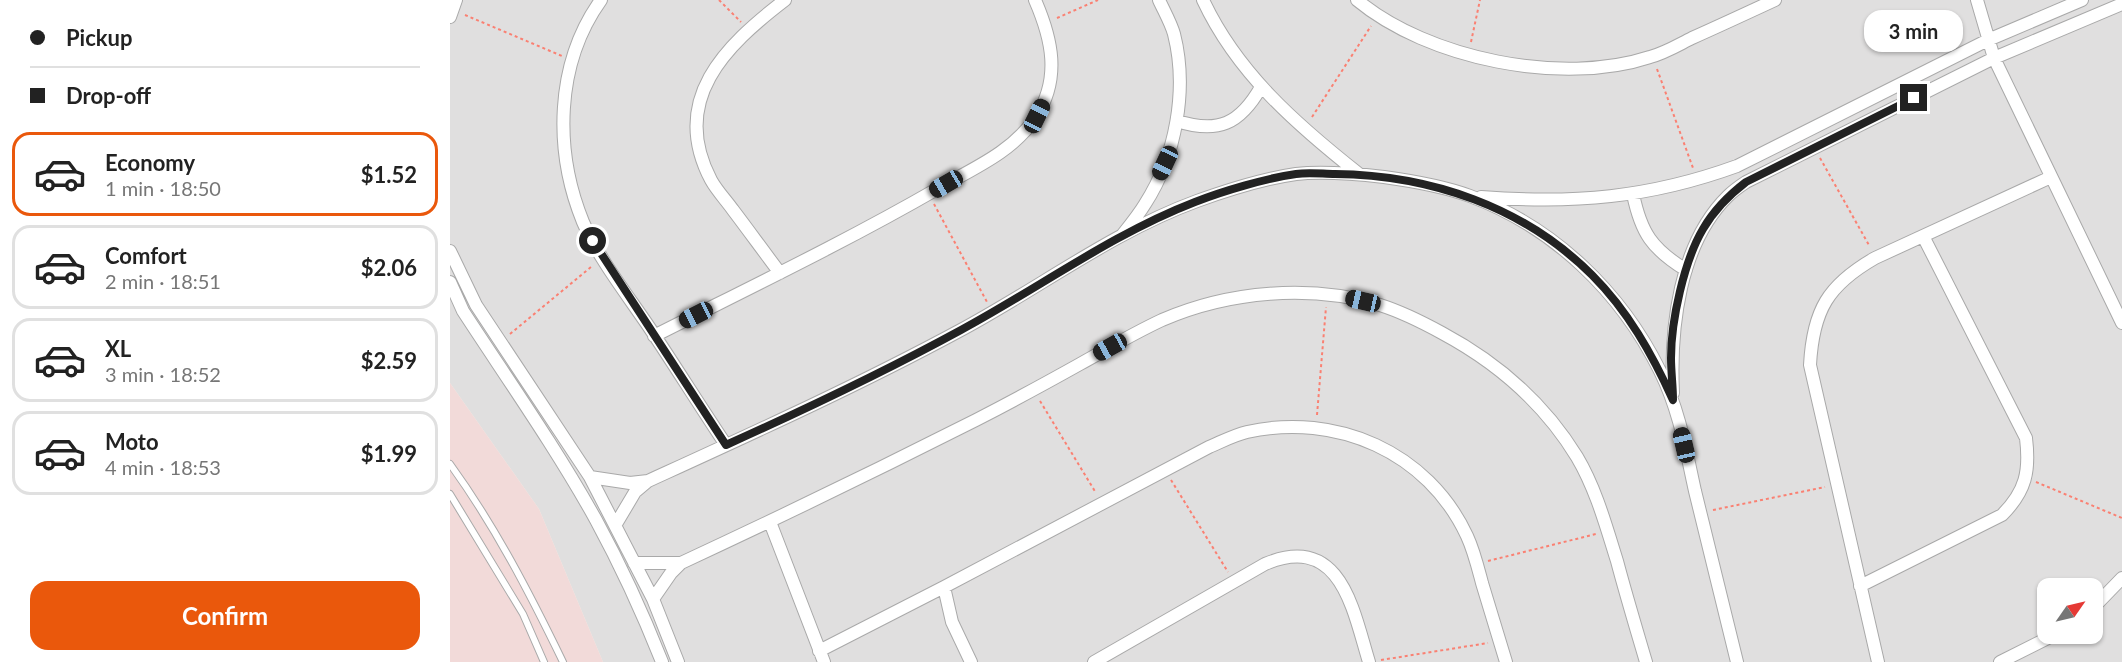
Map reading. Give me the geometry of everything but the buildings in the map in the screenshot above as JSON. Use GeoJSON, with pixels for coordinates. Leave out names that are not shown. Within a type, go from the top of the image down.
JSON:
{"type":"FeatureCollection","features":[{"type":"Feature","properties":{"kind":"street"},"geometry":{"type":"LineString","coordinates":[[601,0],[579,41],[568,77],[563,114],[564,152],[571,189],[584,224],[603,257],[726,445]]}},
{"type":"Feature","properties":{"kind":"street"},"geometry":{"type":"LineString","coordinates":[[780,273],[712,182],[703,162],[698,140],[699,107],[709,76],[721,57],[785,0]]}},
{"type":"Feature","properties":{"kind":"street"},"geometry":{"type":"LineString","coordinates":[[654,336],[780,273],[929,194],[1014,143],[1037,116],[1044,100],[1052,64],[1051,46],[1035,0]]}},
{"type":"Feature","properties":{"kind":"street"},"geometry":{"type":"LineString","coordinates":[[1121,237],[1151,193],[1165,163],[1177,122],[1180,78],[1174,33],[1159,0]]}},
{"type":"Feature","properties":{"kind":"street"},"geometry":{"type":"LineString","coordinates":[[1203,0],[1210,16],[1234,53],[1261,87],[1304,129],[1359,174]]}},
{"type":"Feature","properties":{"kind":"street"},"geometry":{"type":"LineString","coordinates":[[1357,0],[1397,28],[1468,53],[1532,66],[1573,69],[1614,66],[1653,57],[1774,0]]}},
{"type":"Feature","properties":{"kind":"street"},"geometry":{"type":"LineString","coordinates":[[1977,0],[1994,58],[2122,323]]}},
{"type":"Feature","properties":{"kind":"street"},"geometry":{"type":"LineString","coordinates":[[616,524],[635,492],[648,481],[851,388],[993,312],[1121,237],[1157,218],[1198,201],[1237,188],[1297,174],[1359,174],[1414,182],[1468,195],[1531,201],[1593,199],[1655,191],[1737,166],[1988,40],[2082,0]]}},
{"type":"Feature","properties":{"kind":"street"},"geometry":{"type":"LineString","coordinates":[[1737,662],[1673,400],[1671,356],[1676,313],[1686,270],[1702,230],[1727,196],[1746,182],[1994,58],[2122,4]]}},
{"type":"Feature","properties":{"kind":"street"},"geometry":{"type":"LineString","coordinates":[[1177,122],[1196,127],[1217,126],[1236,118],[1251,105],[1261,87]]}},
{"type":"Feature","properties":{"kind":"street"},"geometry":{"type":"LineString","coordinates":[[1878,662],[1810,365],[1811,338],[1819,313],[1833,290],[1852,271],[1875,258],[2051,177]]}},
{"type":"Feature","properties":{"kind":"street"},"geometry":{"type":"LineString","coordinates":[[1633,194],[1638,218],[1649,239],[1665,257],[1686,270]]}},
{"type":"Feature","properties":{"kind":"street"},"geometry":{"type":"LineString","coordinates":[[1468,195],[1522,221],[1547,237],[1593,275],[1619,305],[1647,346],[1673,400]]}},
{"type":"Feature","properties":{"kind":"street"},"geometry":{"type":"LineString","coordinates":[[1860,586],[2002,515],[2013,504],[2026,478],[2029,458],[2026,438],[1923,236]]}},
{"type":"Feature","properties":{"kind":"street"},"geometry":{"type":"LineString","coordinates":[[450,252],[476,305],[590,477],[653,599],[678,662]]}},
{"type":"Feature","properties":{"kind":"street"},"geometry":{"type":"LineString","coordinates":[[450,282],[463,311],[597,521],[628,582],[662,662]]}},
{"type":"Feature","properties":{"kind":"street"},"geometry":{"type":"LineString","coordinates":[[653,599],[681,563],[770,522],[1034,390],[1163,320],[1198,307],[1234,298],[1308,293],[1345,297],[1381,305],[1415,319],[1479,354],[1535,401],[1558,429],[1578,459],[1595,494],[1646,662]]}},
{"type":"Feature","properties":{"kind":"street"},"geometry":{"type":"LineString","coordinates":[[770,522],[821,656],[944,587],[1209,447],[1246,432],[1286,427],[1316,427],[1348,433],[1378,444],[1407,461],[1431,482],[1452,508],[1468,537],[1506,662]]}},
{"type":"Feature","properties":{"kind":"street"},"geometry":{"type":"LineString","coordinates":[[590,477],[621,482],[648,481]]}},
{"type":"Feature","properties":{"kind":"street"},"geometry":{"type":"LineString","coordinates":[[1094,662],[1277,559],[1291,557],[1318,562],[1340,579],[1347,590],[1370,662]]}},
{"type":"Feature","properties":{"kind":"street"},"geometry":{"type":"LineString","coordinates":[[634,563],[681,563]]}},
{"type":"Feature","properties":{"kind":"street"},"geometry":{"type":"LineString","coordinates":[[2103,598],[2122,578]]}},
{"type":"Feature","properties":{"kind":"street"},"geometry":{"type":"LineString","coordinates":[[944,587],[952,622],[971,662]]}},
{"type":"Feature","properties":{"kind":"street"},"geometry":{"type":"LineString","coordinates":[[2000,662],[2037,644]]}},
{"type":"Feature","properties":{"kind":"lane"},"geometry":{"type":"LineString","coordinates":[[450,464],[497,536],[538,610],[563,662]]}},
{"type":"Feature","properties":{"kind":"lane"},"geometry":{"type":"LineString","coordinates":[[450,494],[523,614],[544,662]]}},
{"type":"Feature","properties":{"kind":"path"},"geometry":{"type":"LineString","coordinates":[[719,0],[749,31]]}},
{"type":"Feature","properties":{"kind":"path"},"geometry":{"type":"LineString","coordinates":[[1045,24],[1098,0]]}},
{"type":"Feature","properties":{"kind":"path"},"geometry":{"type":"LineString","coordinates":[[1468,53],[1480,0]]}},
{"type":"Feature","properties":{"kind":"path"},"geometry":{"type":"LineString","coordinates":[[453,9],[573,60]]}},
{"type":"Feature","properties":{"kind":"path"},"geometry":{"type":"LineString","coordinates":[[1304,129],[1377,16]]}},
{"type":"Feature","properties":{"kind":"path"},"geometry":{"type":"LineString","coordinates":[[1653,57],[1697,179]]}},
{"type":"Feature","properties":{"kind":"path"},"geometry":{"type":"LineString","coordinates":[[1815,148],[1875,258]]}},
{"type":"Feature","properties":{"kind":"path"},"geometry":{"type":"LineString","coordinates":[[929,194],[993,312]]}},
{"type":"Feature","properties":{"kind":"path"},"geometry":{"type":"LineString","coordinates":[[500,343],[603,257]]}},
{"type":"Feature","properties":{"kind":"path"},"geometry":{"type":"LineString","coordinates":[[1316,427],[1327,295]]}},
{"type":"Feature","properties":{"kind":"path"},"geometry":{"type":"LineString","coordinates":[[1034,390],[1103,503]]}},
{"type":"Feature","properties":{"kind":"path"},"geometry":{"type":"LineString","coordinates":[[1166,470],[1234,582]]}},
{"type":"Feature","properties":{"kind":"path"},"geometry":{"type":"LineString","coordinates":[[2026,478],[2122,518]]}},
{"type":"Feature","properties":{"kind":"path"},"geometry":{"type":"LineString","coordinates":[[1701,513],[1837,484]]}},
{"type":"Feature","properties":{"kind":"path"},"geometry":{"type":"LineString","coordinates":[[1477,564],[1608,531]]}},
{"type":"Feature","properties":{"kind":"path"},"geometry":{"type":"LineString","coordinates":[[1370,662],[1499,641]]}},
{"type":"Feature","properties":{"kind":"shaded area"},"geometry":{"type":"Polygon","coordinates":[[[450,0],[2122,0],[2122,662],[603,662],[539,509],[450,383],[450,0]]]}},
{"type":"Feature","properties":{"kind":"shaded area"},"geometry":{"type":"Polygon","coordinates":[[[450,383],[539,509],[603,662],[450,662],[450,383]]]}},
{"type":"Feature","properties":{"kind":"route"},"geometry":{"type":"LineString","coordinates":[[593,241],[726,445],[851,388],[963,330],[1157,218],[1237,188],[1297,174],[1359,174],[1414,182],[1468,195],[1522,221],[1571,255],[1613,297],[1647,346],[1673,400],[1671,356],[1676,313],[1686,270],[1702,230],[1727,196],[1746,182],[1914,98]]}}]}
